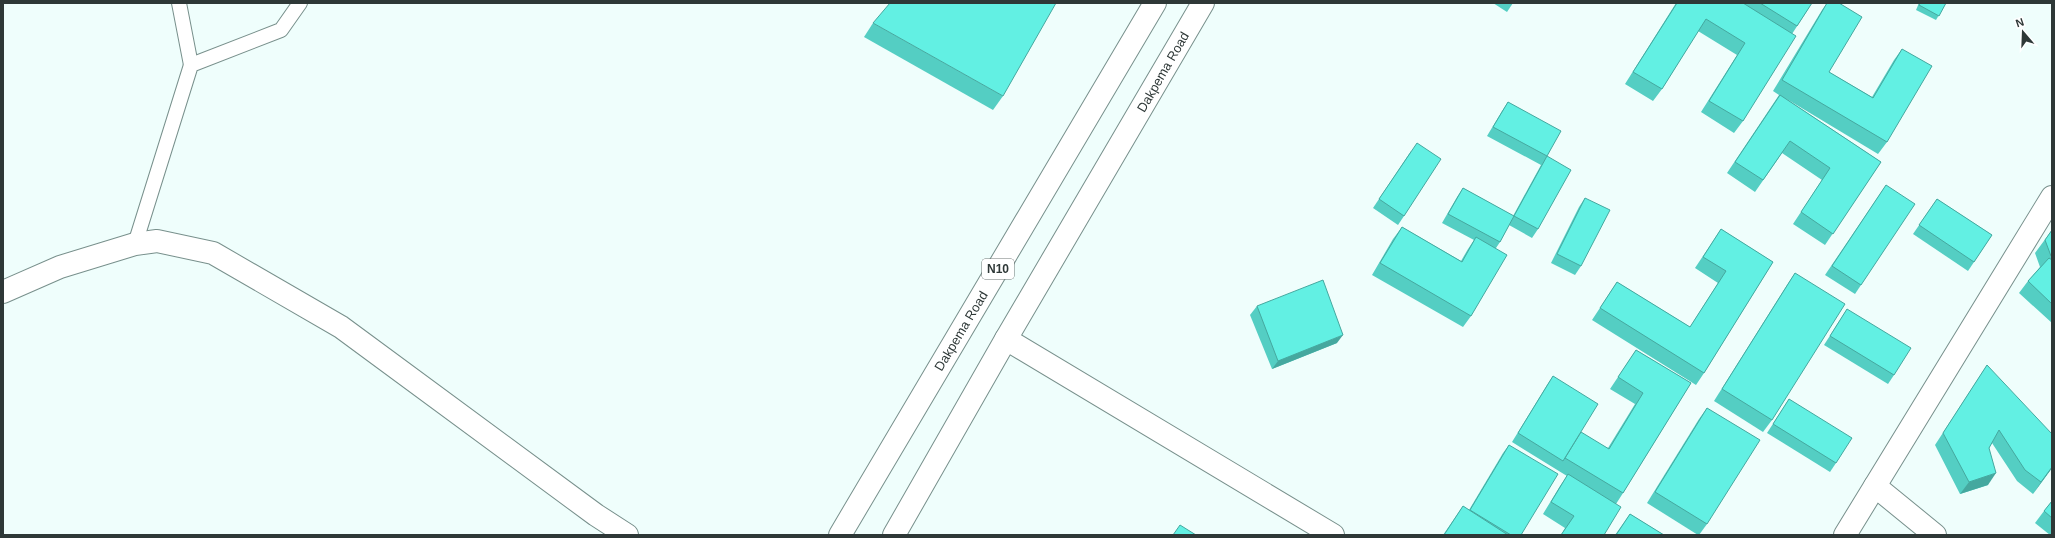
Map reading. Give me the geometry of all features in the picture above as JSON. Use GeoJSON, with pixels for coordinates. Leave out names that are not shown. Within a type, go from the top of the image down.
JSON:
{"type":"FeatureCollection","features":[{"type":"Feature","properties":{"kind":"main road","name":"Dakpema Road"},"geometry":{"type":"LineString","coordinates":[[840,535],[1155,3]]}},
{"type":"Feature","properties":{"kind":"main road","name":"Dakpema Road"},"geometry":{"type":"LineString","coordinates":[[894,535],[1006,339],[1203,3]]}},
{"type":"Feature","properties":{"kind":"main road"},"geometry":{"type":"LineString","coordinates":[[1845,535],[2052,197]]}},
{"type":"Feature","properties":{"kind":"main road"},"geometry":{"type":"LineString","coordinates":[[3,292],[60,267],[135,244],[157,241],[184,246],[213,254],[341,327],[596,515],[627,535]]}},
{"type":"Feature","properties":{"kind":"main road"},"geometry":{"type":"LineString","coordinates":[[1006,339],[1332,535]]}},
{"type":"Feature","properties":{"kind":"main road"},"geometry":{"type":"LineString","coordinates":[[1875,486],[1935,535]]}},
{"type":"Feature","properties":{"kind":"lane"},"geometry":{"type":"LineString","coordinates":[[135,244],[190,65],[179,3]]}},
{"type":"Feature","properties":{"kind":"lane"},"geometry":{"type":"LineString","coordinates":[[190,65],[281,30],[300,3]]}},
{"type":"Feature","properties":{"kind":"building"},"geometry":{"type":"Polygon","coordinates":[[[890,3],[1056,3],[1003,96],[873,23],[890,3]]]}},
{"type":"Feature","properties":{"kind":"building"},"geometry":{"type":"Polygon","coordinates":[[[1677,3],[1743,3],[1796,36],[1743,121],[1709,101],[1745,43],[1706,19],[1662,89],[1633,72],[1677,3]]]}},
{"type":"Feature","properties":{"kind":"building"},"geometry":{"type":"Polygon","coordinates":[[[1760,3],[1812,3],[1797,26],[1760,3]]]}},
{"type":"Feature","properties":{"kind":"building"},"geometry":{"type":"Polygon","coordinates":[[[1827,3],[1839,3],[1862,17],[1829,72],[1873,98],[1902,49],[1932,66],[1887,142],[1782,80],[1827,3]]]}},
{"type":"Feature","properties":{"kind":"building"},"geometry":{"type":"Polygon","coordinates":[[[1920,3],[1946,3],[1939,16],[1919,5],[1920,3]]]}},
{"type":"Feature","properties":{"kind":"building"},"geometry":{"type":"Polygon","coordinates":[[[1780,95],[1881,162],[1833,234],[1801,212],[1830,168],[1790,141],[1763,180],[1735,162],[1780,95]]]}},
{"type":"Feature","properties":{"kind":"building"},"geometry":{"type":"Polygon","coordinates":[[[1508,102],[1561,131],[1547,156],[1493,127],[1508,102]]]}},
{"type":"Feature","properties":{"kind":"building"},"geometry":{"type":"Polygon","coordinates":[[[1417,143],[1441,159],[1404,216],[1379,199],[1417,143]]]}},
{"type":"Feature","properties":{"kind":"building"},"geometry":{"type":"Polygon","coordinates":[[[1547,156],[1571,170],[1538,229],[1514,216],[1547,156]]]}},
{"type":"Feature","properties":{"kind":"building"},"geometry":{"type":"Polygon","coordinates":[[[1886,185],[1915,204],[1861,285],[1832,266],[1886,185]]]}},
{"type":"Feature","properties":{"kind":"building"},"geometry":{"type":"Polygon","coordinates":[[[1463,188],[1514,216],[1500,242],[1448,214],[1463,188]]]}},
{"type":"Feature","properties":{"kind":"building"},"geometry":{"type":"Polygon","coordinates":[[[1585,198],[1610,210],[1581,266],[1557,254],[1585,198]]]}},
{"type":"Feature","properties":{"kind":"building"},"geometry":{"type":"Polygon","coordinates":[[[1937,199],[1992,235],[1974,262],[1919,225],[1937,199]]]}},
{"type":"Feature","properties":{"kind":"building"},"geometry":{"type":"Polygon","coordinates":[[[1402,227],[1462,262],[1476,237],[1507,255],[1471,316],[1380,263],[1402,227]]]}},
{"type":"Feature","properties":{"kind":"building"},"geometry":{"type":"Polygon","coordinates":[[[1721,229],[1773,262],[1704,373],[1600,308],[1617,282],[1690,327],[1726,271],[1703,257],[1721,229]]]}},
{"type":"Feature","properties":{"kind":"building"},"geometry":{"type":"Polygon","coordinates":[[[2052,230],[2052,257],[2045,240],[2052,230]]]}},
{"type":"Feature","properties":{"kind":"building"},"geometry":{"type":"Polygon","coordinates":[[[2049,258],[2052,260],[2052,304],[2028,281],[2049,258]]]}},
{"type":"Feature","properties":{"kind":"building"},"geometry":{"type":"Polygon","coordinates":[[[1795,273],[1845,304],[1772,420],[1722,389],[1795,273]]]}},
{"type":"Feature","properties":{"kind":"building"},"geometry":{"type":"Polygon","coordinates":[[[1323,280],[1343,335],[1278,361],[1257,306],[1323,280]]]}},
{"type":"Feature","properties":{"kind":"building"},"geometry":{"type":"Polygon","coordinates":[[[1847,309],[1911,348],[1894,375],[1830,336],[1847,309]]]}},
{"type":"Feature","properties":{"kind":"building"},"geometry":{"type":"Polygon","coordinates":[[[1636,350],[1691,383],[1623,493],[1565,458],[1581,432],[1609,449],[1643,393],[1618,377],[1636,350]]]}},
{"type":"Feature","properties":{"kind":"building"},"geometry":{"type":"Polygon","coordinates":[[[1987,365],[2052,434],[2052,467],[2041,482],[2025,470],[1999,430],[1989,448],[1996,473],[1969,482],[1943,433],[1987,365]]]}},
{"type":"Feature","properties":{"kind":"building"},"geometry":{"type":"Polygon","coordinates":[[[1553,376],[1598,404],[1563,461],[1518,433],[1553,376]]]}},
{"type":"Feature","properties":{"kind":"building"},"geometry":{"type":"Polygon","coordinates":[[[1789,399],[1852,438],[1836,463],[1773,424],[1789,399]]]}},
{"type":"Feature","properties":{"kind":"building"},"geometry":{"type":"Polygon","coordinates":[[[1707,408],[1760,440],[1707,524],[1655,492],[1707,408]]]}},
{"type":"Feature","properties":{"kind":"building"},"geometry":{"type":"Polygon","coordinates":[[[1509,445],[1558,474],[1521,535],[1511,535],[1470,510],[1509,445]]]}},
{"type":"Feature","properties":{"kind":"building"},"geometry":{"type":"Polygon","coordinates":[[[1568,474],[1621,507],[1604,535],[1561,535],[1574,516],[1551,502],[1568,474]]]}},
{"type":"Feature","properties":{"kind":"building"},"geometry":{"type":"Polygon","coordinates":[[[2052,501],[2052,518],[2044,511],[2052,501]]]}},
{"type":"Feature","properties":{"kind":"building"},"geometry":{"type":"Polygon","coordinates":[[[1463,506],[1508,535],[1444,535],[1463,506]]]}},
{"type":"Feature","properties":{"kind":"building"},"geometry":{"type":"Polygon","coordinates":[[[1630,514],[1664,535],[1616,535],[1630,514]]]}},
{"type":"Feature","properties":{"kind":"building"},"geometry":{"type":"Polygon","coordinates":[[[1180,525],[1196,535],[1173,535],[1180,525]]]}}]}
